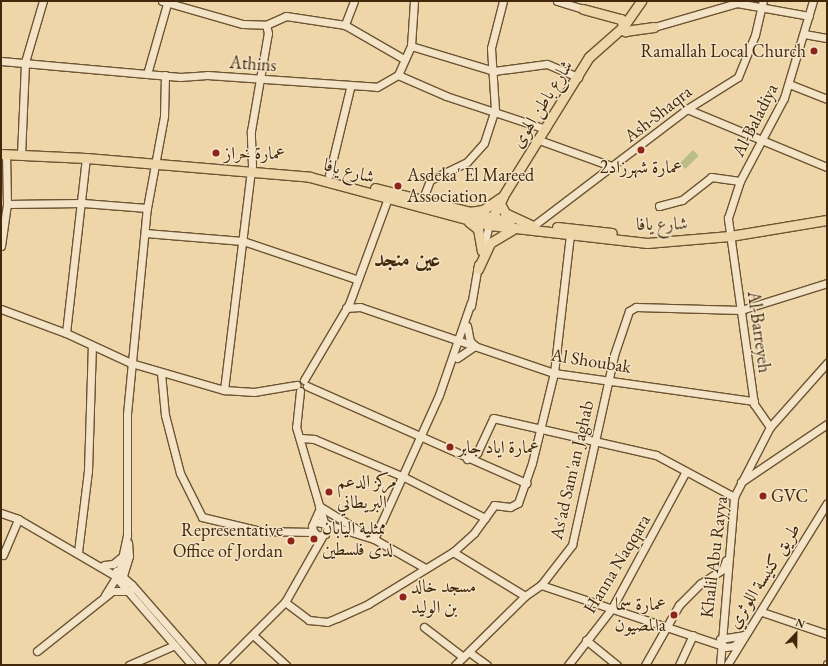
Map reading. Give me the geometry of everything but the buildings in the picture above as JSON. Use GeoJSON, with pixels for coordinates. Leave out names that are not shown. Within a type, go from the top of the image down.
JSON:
{"type":"FeatureCollection","features":[{"type":"Feature","properties":{"kind":"main road"},"geometry":{"type":"LineString","coordinates":[[636,16],[641,1]]}},
{"type":"Feature","properties":{"kind":"main road"},"geometry":{"type":"LineString","coordinates":[[622,30],[636,16],[645,1]]}},
{"type":"Feature","properties":{"kind":"main road"},"geometry":{"type":"LineString","coordinates":[[583,9],[615,16],[636,16],[654,27]]}},
{"type":"Feature","properties":{"kind":"main road"},"geometry":{"type":"LineString","coordinates":[[583,9],[615,20],[622,30]]}},
{"type":"Feature","properties":{"kind":"main road"},"geometry":{"type":"LineString","coordinates":[[615,16],[622,30]]}},
{"type":"Feature","properties":{"kind":"main road"},"geometry":{"type":"LineString","coordinates":[[622,30],[654,27]]}},
{"type":"Feature","properties":{"kind":"main road","name":"شارع باطن الهوى"},"geometry":{"type":"LineString","coordinates":[[490,222],[501,199],[587,62],[622,30]]}},
{"type":"Feature","properties":{"kind":"main road","name":"شارع يافا"},"geometry":{"type":"LineString","coordinates":[[3,153],[21,152],[156,161],[329,175],[422,201],[466,216]]}},
{"type":"Feature","properties":{"kind":"main road","name":"شارع يافا"},"geometry":{"type":"LineString","coordinates":[[21,152],[86,158],[156,161]]}},
{"type":"Feature","properties":{"kind":"main road","name":"شارع يافا"},"geometry":{"type":"LineString","coordinates":[[251,168],[310,177],[388,198],[517,228],[570,235],[666,244],[827,215]]}},
{"type":"Feature","properties":{"kind":"main road"},"geometry":{"type":"LineString","coordinates":[[482,251],[478,230],[466,216],[483,210],[501,199],[506,213],[533,226]]}},
{"type":"Feature","properties":{"kind":"main road","name":"شارع يافا"},"geometry":{"type":"LineString","coordinates":[[490,222],[654,238],[730,233],[827,220]]}},
{"type":"Feature","properties":{"kind":"main road"},"geometry":{"type":"LineString","coordinates":[[478,268],[494,239],[517,228]]}},
{"type":"Feature","properties":{"kind":"street"},"geometry":{"type":"LineString","coordinates":[[21,152],[25,62],[43,1]]}},
{"type":"Feature","properties":{"kind":"street"},"geometry":{"type":"LineString","coordinates":[[345,25],[354,1]]}},
{"type":"Feature","properties":{"kind":"street"},"geometry":{"type":"LineString","coordinates":[[414,1],[410,46],[398,75],[446,96],[495,110],[546,129]]}},
{"type":"Feature","properties":{"kind":"street"},"geometry":{"type":"LineString","coordinates":[[422,201],[430,180],[467,162],[484,143],[495,110],[492,36],[503,1]]}},
{"type":"Feature","properties":{"kind":"street"},"geometry":{"type":"LineString","coordinates":[[557,1],[583,9]]}},
{"type":"Feature","properties":{"kind":"street","name":"Ash-Shaqra"},"geometry":{"type":"LineString","coordinates":[[533,226],[614,167],[687,109],[738,77],[763,1]]}},
{"type":"Feature","properties":{"kind":"street"},"geometry":{"type":"LineString","coordinates":[[654,27],[719,3],[737,3],[761,10],[808,16],[813,2]]}},
{"type":"Feature","properties":{"kind":"street"},"geometry":{"type":"LineString","coordinates":[[147,74],[165,3],[243,24],[266,25],[286,16],[345,25],[404,59]]}},
{"type":"Feature","properties":{"kind":"street","name":"Al-Baladiya"},"geometry":{"type":"LineString","coordinates":[[730,233],[728,218],[740,181],[762,141],[789,84],[808,16]]}},
{"type":"Feature","properties":{"kind":"street"},"geometry":{"type":"LineString","coordinates":[[224,390],[251,168],[251,131],[268,33],[266,25]]}},
{"type":"Feature","properties":{"kind":"street"},"geometry":{"type":"LineString","coordinates":[[804,34],[827,38]]}},
{"type":"Feature","properties":{"kind":"street"},"geometry":{"type":"LineString","coordinates":[[410,46],[494,71],[547,64],[578,77]]}},
{"type":"Feature","properties":{"kind":"street","name":"Athins"},"geometry":{"type":"LineString","coordinates":[[1,61],[147,74],[259,79],[350,88],[378,87],[398,75]]}},
{"type":"Feature","properties":{"kind":"street"},"geometry":{"type":"LineString","coordinates":[[165,75],[156,161],[147,208],[131,363],[126,557],[131,588],[192,665]]}},
{"type":"Feature","properties":{"kind":"street"},"geometry":{"type":"LineString","coordinates":[[789,84],[827,99]]}},
{"type":"Feature","properties":{"kind":"street"},"geometry":{"type":"LineString","coordinates":[[329,175],[350,88]]}},
{"type":"Feature","properties":{"kind":"street"},"geometry":{"type":"LineString","coordinates":[[687,109],[827,167]]}},
{"type":"Feature","properties":{"kind":"street"},"geometry":{"type":"LineString","coordinates":[[539,140],[614,167]]}},
{"type":"Feature","properties":{"kind":"street"},"geometry":{"type":"LineString","coordinates":[[1,246],[7,204],[3,153]]}},
{"type":"Feature","properties":{"kind":"street"},"geometry":{"type":"LineString","coordinates":[[66,333],[83,203],[86,158]]}},
{"type":"Feature","properties":{"kind":"street"},"geometry":{"type":"LineString","coordinates":[[659,206],[682,200],[711,177],[740,181]]}},
{"type":"Feature","properties":{"kind":"street"},"geometry":{"type":"LineString","coordinates":[[1,309],[66,333],[131,363],[161,373],[224,390],[254,392],[298,388],[306,383],[346,308],[388,198]]}},
{"type":"Feature","properties":{"kind":"street"},"geometry":{"type":"LineString","coordinates":[[7,204],[83,203],[147,208]]}},
{"type":"Feature","properties":{"kind":"street"},"geometry":{"type":"LineString","coordinates":[[374,538],[404,476],[467,326],[478,268],[490,222]]}},
{"type":"Feature","properties":{"kind":"street"},"geometry":{"type":"LineString","coordinates":[[145,233],[243,241],[356,279]]}},
{"type":"Feature","properties":{"kind":"street","name":"Al-Barreyeh"},"geometry":{"type":"LineString","coordinates":[[730,233],[754,401],[770,427]]}},
{"type":"Feature","properties":{"kind":"street"},"geometry":{"type":"LineString","coordinates":[[285,602],[309,620],[327,622],[368,604],[453,552],[485,518],[494,505],[510,507],[518,503],[526,483],[554,373],[570,235]]}},
{"type":"Feature","properties":{"kind":"street"},"geometry":{"type":"LineString","coordinates":[[741,310],[827,283]]}},
{"type":"Feature","properties":{"kind":"street","name":"Al Shoubak"},"geometry":{"type":"LineString","coordinates":[[350,297],[360,308]]}},
{"type":"Feature","properties":{"kind":"street"},"geometry":{"type":"LineString","coordinates":[[447,336],[459,331],[471,302]]}},
{"type":"Feature","properties":{"kind":"street","name":"As'ad Sam'an Jaghab"},"geometry":{"type":"LineString","coordinates":[[455,665],[525,596],[541,585],[572,545],[594,442],[622,324],[636,307],[741,310]]}},
{"type":"Feature","properties":{"kind":"street","name":"Al Shoubak"},"geometry":{"type":"LineString","coordinates":[[346,308],[360,308],[554,373],[610,379],[754,401]]}},
{"type":"Feature","properties":{"kind":"street"},"geometry":{"type":"LineString","coordinates":[[439,394],[457,358],[467,312]]}},
{"type":"Feature","properties":{"kind":"street"},"geometry":{"type":"LineString","coordinates":[[457,358],[475,346],[470,341],[467,326]]}},
{"type":"Feature","properties":{"kind":"street"},"geometry":{"type":"LineString","coordinates":[[78,552],[88,471],[92,346]]}},
{"type":"Feature","properties":{"kind":"street","name":"Khalil Abu Rayya"},"geometry":{"type":"LineString","coordinates":[[720,665],[719,642],[726,591],[727,558],[734,497],[770,427],[827,363]]}},
{"type":"Feature","properties":{"kind":"street"},"geometry":{"type":"LineString","coordinates":[[161,373],[165,415],[180,473],[202,517],[261,531],[299,531],[319,534],[339,528]]}},
{"type":"Feature","properties":{"kind":"street"},"geometry":{"type":"LineString","coordinates":[[306,383],[420,438],[526,483]]}},
{"type":"Feature","properties":{"kind":"street"},"geometry":{"type":"LineString","coordinates":[[298,388],[295,419],[325,523],[319,534]]}},
{"type":"Feature","properties":{"kind":"street"},"geometry":{"type":"LineString","coordinates":[[467,459],[477,453],[493,418],[540,431],[656,455],[685,473],[734,497]]}},
{"type":"Feature","properties":{"kind":"street"},"geometry":{"type":"LineString","coordinates":[[741,482],[827,424]]}},
{"type":"Feature","properties":{"kind":"street"},"geometry":{"type":"LineString","coordinates":[[301,438],[314,439],[404,476],[485,518]]}},
{"type":"Feature","properties":{"kind":"street","name":"Hanna Naqqara"},"geometry":{"type":"LineString","coordinates":[[568,665],[612,608],[685,473]]}},
{"type":"Feature","properties":{"kind":"street","name":"طريق كنيسة اللوثري"},"geometry":{"type":"LineString","coordinates":[[727,665],[744,635],[762,612],[827,503]]}},
{"type":"Feature","properties":{"kind":"street"},"geometry":{"type":"LineString","coordinates":[[222,665],[285,602],[319,543],[319,534],[314,523],[319,506]]}},
{"type":"Feature","properties":{"kind":"street"},"geometry":{"type":"LineString","coordinates":[[319,506],[363,534]]}},
{"type":"Feature","properties":{"kind":"street"},"geometry":{"type":"LineString","coordinates":[[1,514],[18,518],[120,577],[202,665]]}},
{"type":"Feature","properties":{"kind":"street"},"geometry":{"type":"LineString","coordinates":[[3,554],[18,518]]}},
{"type":"Feature","properties":{"kind":"street"},"geometry":{"type":"LineString","coordinates":[[299,531],[314,523],[325,523],[363,534],[374,538],[425,568]]}},
{"type":"Feature","properties":{"kind":"street"},"geometry":{"type":"LineString","coordinates":[[453,552],[525,596]]}},
{"type":"Feature","properties":{"kind":"street"},"geometry":{"type":"LineString","coordinates":[[106,568],[126,557]]}},
{"type":"Feature","properties":{"kind":"street"},"geometry":{"type":"LineString","coordinates":[[37,651],[111,589],[120,577],[126,557]]}},
{"type":"Feature","properties":{"kind":"street"},"geometry":{"type":"LineString","coordinates":[[645,665],[679,605],[711,578],[723,570],[727,558]]}},
{"type":"Feature","properties":{"kind":"street"},"geometry":{"type":"LineString","coordinates":[[106,568],[111,589]]}},
{"type":"Feature","properties":{"kind":"street"},"geometry":{"type":"LineString","coordinates":[[711,578],[719,581],[726,591]]}},
{"type":"Feature","properties":{"kind":"street"},"geometry":{"type":"LineString","coordinates":[[541,585],[667,625],[693,635],[734,646],[744,635]]}},
{"type":"Feature","properties":{"kind":"street"},"geometry":{"type":"LineString","coordinates":[[111,589],[131,588]]}},
{"type":"Feature","properties":{"kind":"street"},"geometry":{"type":"LineString","coordinates":[[762,612],[827,634]]}},
{"type":"Feature","properties":{"kind":"street"},"geometry":{"type":"LineString","coordinates":[[424,627],[463,657]]}},
{"type":"Feature","properties":{"kind":"street"},"geometry":{"type":"LineString","coordinates":[[253,635],[286,665]]}},
{"type":"Feature","properties":{"kind":"street"},"geometry":{"type":"LineString","coordinates":[[678,665],[693,635]]}},
{"type":"Feature","properties":{"kind":"street"},"geometry":{"type":"LineString","coordinates":[[586,640],[618,665]]}},
{"type":"Feature","properties":{"kind":"street"},"geometry":{"type":"LineString","coordinates":[[129,665],[175,645]]}},
{"type":"Feature","properties":{"kind":"street"},"geometry":{"type":"LineString","coordinates":[[469,652],[487,665]]}},
{"type":"Feature","properties":{"kind":"green space"},"geometry":{"type":"Polygon","coordinates":[[[693,150],[699,156],[685,169],[680,163],[693,150]]]}},
{"type":"Feature","properties":{"kind":"place","name":"Ramallah Local Church"},"geometry":{"type":"Point","coordinates":[814,51]}},
{"type":"Feature","properties":{"kind":"place","name":"عمارة شهرزاد2"},"geometry":{"type":"Point","coordinates":[641,150]}},
{"type":"Feature","properties":{"kind":"place","name":"عمارة خراز"},"geometry":{"type":"Point","coordinates":[216,153]}},
{"type":"Feature","properties":{"kind":"place","name":"Asdeka' El Mareed Association"},"geometry":{"type":"Point","coordinates":[398,186]}},
{"type":"Feature","properties":{"kind":"place","name":"عمارة اياد جابر"},"geometry":{"type":"Point","coordinates":[450,447]}},
{"type":"Feature","properties":{"kind":"place","name":"مركز الدعم البريطاني"},"geometry":{"type":"Point","coordinates":[329,492]}},
{"type":"Feature","properties":{"kind":"place","name":"GVC"},"geometry":{"type":"Point","coordinates":[763,496]}},
{"type":"Feature","properties":{"kind":"place","name":"ممثلية اليابان لدى فلسطين"},"geometry":{"type":"Point","coordinates":[314,539]}},
{"type":"Feature","properties":{"kind":"place","name":"Representative Office of Jordan"},"geometry":{"type":"Point","coordinates":[291,541]}},
{"type":"Feature","properties":{"kind":"place","name":"مسجد خالد بن الوليد"},"geometry":{"type":"Point","coordinates":[403,597]}},
{"type":"Feature","properties":{"kind":"place","name":"عمارة سما المصيونa"},"geometry":{"type":"Point","coordinates":[674,615]}},
{"type":"Feature","properties":{"kind":"district","name":"عين منجد"},"geometry":{"type":"Point","coordinates":[407,259]}}]}
